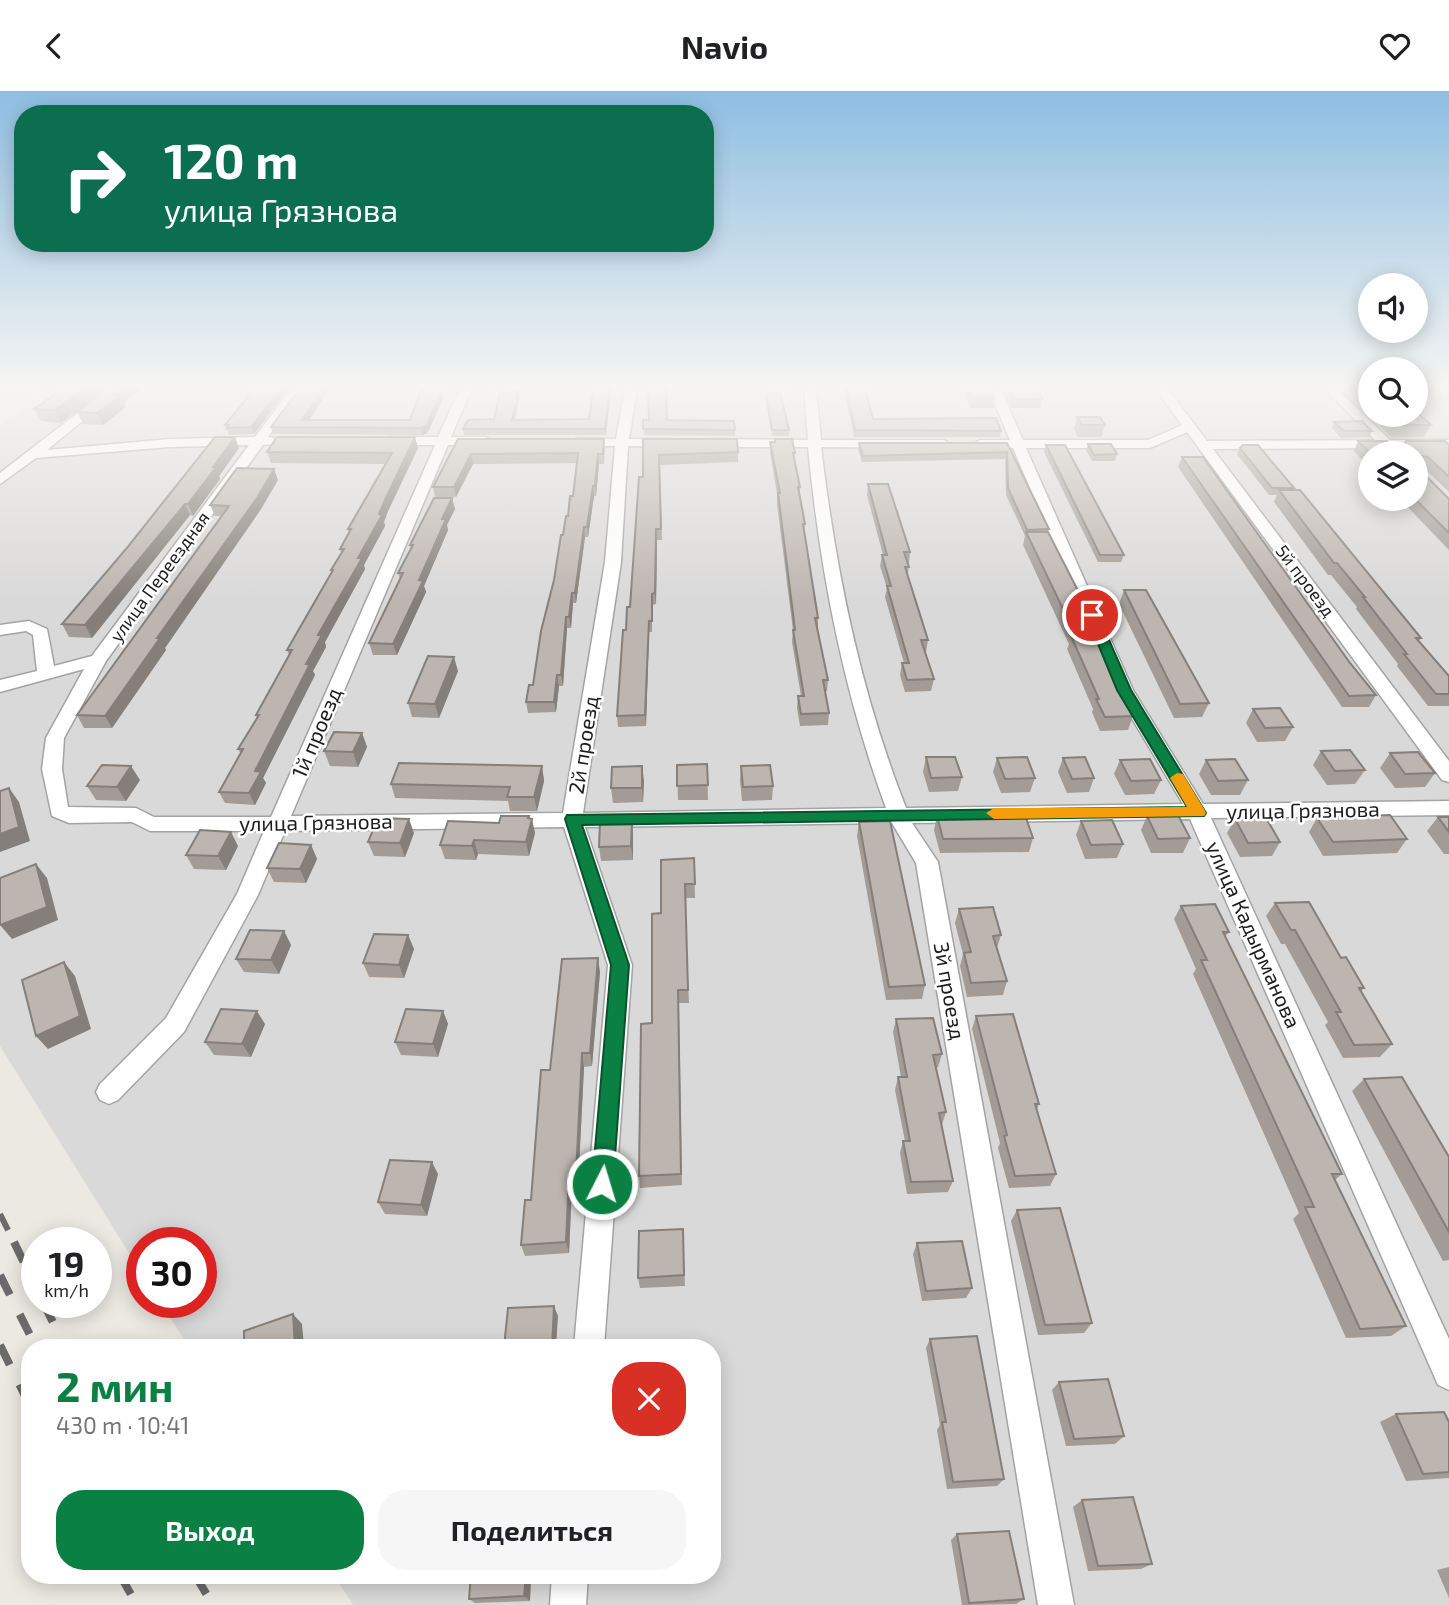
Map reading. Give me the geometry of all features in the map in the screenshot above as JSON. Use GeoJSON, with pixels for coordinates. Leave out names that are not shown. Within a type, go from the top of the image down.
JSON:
{"type":"FeatureCollection","features":[{"type":"Feature","properties":{"kind":"street"},"geometry":{"type":"LineString","coordinates":[[0,480],[26,459]]}},
{"type":"Feature","properties":{"kind":"street","name":"улица Переездная"},"geometry":{"type":"LineString","coordinates":[[55,737],[98,660],[246,459]]}},
{"type":"Feature","properties":{"kind":"street","name":"1й проезд"},"geometry":{"type":"LineString","coordinates":[[110,1092],[175,1025],[247,895],[435,459]]}},
{"type":"Feature","properties":{"kind":"street","name":"2й проезд"},"geometry":{"type":"LineString","coordinates":[[590,1339],[620,965],[572,819],[612,562],[621,459]]}},
{"type":"Feature","properties":{"kind":"street","name":"3й проезд"},"geometry":{"type":"LineString","coordinates":[[816,459],[835,592],[856,691],[897,814],[927,862],[1056,1605]]}},
{"type":"Feature","properties":{"kind":"street","name":"улица Кадырманова"},"geometry":{"type":"LineString","coordinates":[[1024,459],[1124,690],[1198,813],[1449,1374]]}},
{"type":"Feature","properties":{"kind":"street","name":"5й проезд"},"geometry":{"type":"LineString","coordinates":[[1214,459],[1449,775]]}},
{"type":"Feature","properties":{"kind":"street"},"geometry":{"type":"LineString","coordinates":[[0,630],[29,626],[41,633],[46,674]]}},
{"type":"Feature","properties":{"kind":"street"},"geometry":{"type":"LineString","coordinates":[[0,686],[98,660]]}},
{"type":"Feature","properties":{"kind":"street","name":"улица Грязнова"},"geometry":{"type":"LineString","coordinates":[[55,737],[52,769],[59,811],[69,816],[136,815],[150,824],[1449,808]]}},
{"type":"Feature","properties":{"kind":"street"},"geometry":{"type":"LineString","coordinates":[[568,1605],[569,1584]]}},
{"type":"Feature","properties":{"kind":"shaded area"},"geometry":{"type":"Polygon","coordinates":[[[0,459],[1358,459],[1358,511],[1428,511],[1428,459],[1449,459],[1449,1605],[353,1605],[340,1584],[721,1584],[721,1339],[184,1339],[170,1318],[217,1318],[217,1227],[126,1227],[126,1248],[0,1046],[0,459]]]}},
{"type":"Feature","properties":{"kind":"building"},"geometry":{"type":"Polygon","coordinates":[[[198,459],[219,459],[213,467],[216,467],[188,504],[185,504],[85,625],[62,624],[198,459]]]}},
{"type":"Feature","properties":{"kind":"building"},"geometry":{"type":"Polygon","coordinates":[[[389,459],[405,459],[379,514],[382,515],[358,558],[362,558],[318,635],[322,635],[306,664],[310,664],[255,771],[261,772],[249,793],[219,792],[243,749],[238,749],[259,715],[256,715],[292,650],[287,650],[344,549],[340,549],[351,529],[348,529],[389,459]]]}},
{"type":"Feature","properties":{"kind":"building"},"geometry":{"type":"Polygon","coordinates":[[[448,459],[469,459],[454,487],[433,487],[448,459]]]}},
{"type":"Feature","properties":{"kind":"building"},"geometry":{"type":"Polygon","coordinates":[[[577,459],[598,459],[575,593],[572,593],[569,617],[566,617],[561,675],[557,675],[554,702],[526,702],[529,685],[533,685],[561,535],[568,516],[570,496],[573,496],[577,459]]]}},
{"type":"Feature","properties":{"kind":"building"},"geometry":{"type":"Polygon","coordinates":[[[643,459],[659,459],[661,529],[656,529],[655,593],[652,594],[652,621],[649,621],[645,715],[617,716],[623,630],[626,630],[627,607],[630,607],[639,477],[643,477],[643,459]]]}},
{"type":"Feature","properties":{"kind":"building"},"geometry":{"type":"Polygon","coordinates":[[[773,459],[794,459],[818,618],[815,618],[828,680],[823,680],[829,713],[801,714],[798,696],[804,696],[793,630],[780,493],[773,459]]]}},
{"type":"Feature","properties":{"kind":"building"},"geometry":{"type":"Polygon","coordinates":[[[1007,459],[1015,459],[1049,529],[1027,530],[1008,488],[1007,459]]]}},
{"type":"Feature","properties":{"kind":"building"},"geometry":{"type":"Polygon","coordinates":[[[1053,459],[1072,459],[1124,555],[1100,555],[1053,459]]]}},
{"type":"Feature","properties":{"kind":"building"},"geometry":{"type":"Polygon","coordinates":[[[1183,459],[1204,459],[1350,663],[1376,695],[1349,696],[1183,459]]]}},
{"type":"Feature","properties":{"kind":"building"},"geometry":{"type":"Polygon","coordinates":[[[1249,459],[1269,459],[1294,488],[1272,488],[1249,459]]]}},
{"type":"Feature","properties":{"kind":"building"},"geometry":{"type":"Polygon","coordinates":[[[1430,459],[1449,459],[1449,477],[1430,459]]]}},
{"type":"Feature","properties":{"kind":"building"},"geometry":{"type":"Polygon","coordinates":[[[237,468],[274,469],[257,498],[105,716],[77,715],[229,506],[210,505],[237,468]]]}},
{"type":"Feature","properties":{"kind":"building"},"geometry":{"type":"Polygon","coordinates":[[[1428,478],[1449,499],[1449,533],[1427,511],[1428,478]]]}},
{"type":"Feature","properties":{"kind":"building"},"geometry":{"type":"Polygon","coordinates":[[[868,484],[888,484],[910,552],[904,552],[909,567],[905,567],[928,640],[921,640],[934,679],[907,680],[902,663],[909,663],[887,586],[891,586],[882,555],[887,555],[868,484]]]}},
{"type":"Feature","properties":{"kind":"building"},"geometry":{"type":"Polygon","coordinates":[[[1279,490],[1300,490],[1449,676],[1449,694],[1436,694],[1404,654],[1407,654],[1365,597],[1337,563],[1334,563],[1279,490]]]}},
{"type":"Feature","properties":{"kind":"building"},"geometry":{"type":"Polygon","coordinates":[[[434,498],[452,498],[442,519],[446,519],[419,580],[423,581],[393,644],[369,643],[403,573],[398,573],[413,545],[410,545],[434,498]]]}},
{"type":"Feature","properties":{"kind":"building"},"geometry":{"type":"Polygon","coordinates":[[[1026,532],[1048,532],[1092,618],[1095,625],[1091,625],[1133,716],[1105,717],[1071,636],[1076,636],[1026,532]]]}},
{"type":"Feature","properties":{"kind":"building"},"geometry":{"type":"Polygon","coordinates":[[[1124,590],[1146,590],[1209,703],[1180,704],[1124,590]]]}},
{"type":"Feature","properties":{"kind":"building"},"geometry":{"type":"Polygon","coordinates":[[[428,656],[454,657],[435,704],[408,703],[428,656]]]}},
{"type":"Feature","properties":{"kind":"building"},"geometry":{"type":"Polygon","coordinates":[[[1280,708],[1293,727],[1265,728],[1253,709],[1280,708]]]}},
{"type":"Feature","properties":{"kind":"building"},"geometry":{"type":"Polygon","coordinates":[[[334,732],[362,733],[353,752],[324,751],[334,732]]]}},
{"type":"Feature","properties":{"kind":"building"},"geometry":{"type":"Polygon","coordinates":[[[1350,750],[1365,770],[1335,771],[1321,751],[1350,750]]]}},
{"type":"Feature","properties":{"kind":"building"},"geometry":{"type":"Polygon","coordinates":[[[1418,752],[1435,773],[1405,774],[1390,753],[1418,752]]]}},
{"type":"Feature","properties":{"kind":"building"},"geometry":{"type":"Polygon","coordinates":[[[926,757],[955,757],[962,777],[931,778],[926,757]]]}},
{"type":"Feature","properties":{"kind":"building"},"geometry":{"type":"Polygon","coordinates":[[[1027,757],[1035,778],[1005,779],[997,758],[1027,757]]]}},
{"type":"Feature","properties":{"kind":"building"},"geometry":{"type":"Polygon","coordinates":[[[1085,757],[1094,778],[1072,779],[1063,758],[1085,757]]]}},
{"type":"Feature","properties":{"kind":"building"},"geometry":{"type":"Polygon","coordinates":[[[1150,759],[1161,780],[1131,781],[1120,760],[1150,759]]]}},
{"type":"Feature","properties":{"kind":"building"},"geometry":{"type":"Polygon","coordinates":[[[1235,759],[1248,780],[1218,781],[1206,760],[1235,759]]]}},
{"type":"Feature","properties":{"kind":"building"},"geometry":{"type":"Polygon","coordinates":[[[399,763],[542,766],[534,797],[507,797],[510,787],[391,784],[399,763]]]}},
{"type":"Feature","properties":{"kind":"building"},"geometry":{"type":"Polygon","coordinates":[[[707,764],[708,785],[677,786],[677,765],[707,764]]]}},
{"type":"Feature","properties":{"kind":"building"},"geometry":{"type":"Polygon","coordinates":[[[102,765],[131,766],[117,787],[87,786],[102,765]]]}},
{"type":"Feature","properties":{"kind":"building"},"geometry":{"type":"Polygon","coordinates":[[[770,765],[773,786],[743,787],[741,766],[770,765]]]}},
{"type":"Feature","properties":{"kind":"building"},"geometry":{"type":"Polygon","coordinates":[[[642,766],[642,788],[611,788],[612,767],[642,766]]]}},
{"type":"Feature","properties":{"kind":"building"},"geometry":{"type":"Polygon","coordinates":[[[9,788],[19,827],[0,834],[0,791],[9,788]]]}},
{"type":"Feature","properties":{"kind":"building"},"geometry":{"type":"Polygon","coordinates":[[[1025,815],[1033,838],[943,839],[937,816],[1025,815]]]}},
{"type":"Feature","properties":{"kind":"building"},"geometry":{"type":"Polygon","coordinates":[[[1178,815],[1190,838],[1158,839],[1147,816],[1178,815]]]}},
{"type":"Feature","properties":{"kind":"building"},"geometry":{"type":"Polygon","coordinates":[[[1390,815],[1407,839],[1333,842],[1317,818],[1390,815]]]}},
{"type":"Feature","properties":{"kind":"building"},"geometry":{"type":"Polygon","coordinates":[[[501,816],[529,816],[528,818],[532,819],[526,842],[474,840],[472,846],[440,845],[448,821],[499,823],[501,816]]]}},
{"type":"Feature","properties":{"kind":"building"},"geometry":{"type":"Polygon","coordinates":[[[1438,817],[1449,817],[1449,832],[1438,817]]]}},
{"type":"Feature","properties":{"kind":"building"},"geometry":{"type":"Polygon","coordinates":[[[378,818],[409,819],[400,843],[368,842],[378,818]]]}},
{"type":"Feature","properties":{"kind":"building"},"geometry":{"type":"Polygon","coordinates":[[[1266,818],[1280,842],[1248,843],[1235,819],[1266,818]]]}},
{"type":"Feature","properties":{"kind":"building"},"geometry":{"type":"Polygon","coordinates":[[[1112,820],[1123,844],[1091,845],[1081,821],[1112,820]]]}},
{"type":"Feature","properties":{"kind":"building"},"geometry":{"type":"Polygon","coordinates":[[[890,821],[925,985],[889,987],[859,822],[890,821]]]}},
{"type":"Feature","properties":{"kind":"building"},"geometry":{"type":"Polygon","coordinates":[[[632,822],[631,846],[599,847],[600,823],[632,822]]]}},
{"type":"Feature","properties":{"kind":"building"},"geometry":{"type":"Polygon","coordinates":[[[200,830],[231,832],[218,856],[186,855],[200,830]]]}},
{"type":"Feature","properties":{"kind":"building"},"geometry":{"type":"Polygon","coordinates":[[[279,843],[311,845],[300,869],[267,868],[279,843]]]}},
{"type":"Feature","properties":{"kind":"building"},"geometry":{"type":"Polygon","coordinates":[[[694,858],[695,884],[685,884],[688,990],[678,990],[681,1174],[639,1176],[641,1024],[652,1023],[652,914],[661,913],[661,860],[694,858]]]}},
{"type":"Feature","properties":{"kind":"building"},"geometry":{"type":"Polygon","coordinates":[[[36,864],[47,907],[0,925],[0,878],[36,864]]]}},
{"type":"Feature","properties":{"kind":"building"},"geometry":{"type":"Polygon","coordinates":[[[1309,902],[1341,958],[1346,957],[1364,988],[1359,988],[1392,1044],[1354,1045],[1336,1012],[1341,1012],[1295,930],[1291,930],[1275,903],[1309,902]]]}},
{"type":"Feature","properties":{"kind":"building"},"geometry":{"type":"Polygon","coordinates":[[[1215,904],[1229,932],[1223,932],[1342,1174],[1332,1174],[1406,1326],[1360,1329],[1305,1207],[1314,1207],[1201,960],[1207,960],[1181,906],[1215,904]]]}},
{"type":"Feature","properties":{"kind":"building"},"geometry":{"type":"Polygon","coordinates":[[[993,907],[1001,935],[993,936],[1007,981],[971,983],[964,953],[971,952],[959,909],[993,907]]]}},
{"type":"Feature","properties":{"kind":"building"},"geometry":{"type":"Polygon","coordinates":[[[250,930],[284,931],[271,960],[236,959],[250,930]]]}},
{"type":"Feature","properties":{"kind":"building"},"geometry":{"type":"Polygon","coordinates":[[[374,934],[408,935],[399,965],[363,963],[374,934]]]}},
{"type":"Feature","properties":{"kind":"building"},"geometry":{"type":"Polygon","coordinates":[[[598,958],[590,1053],[582,1053],[576,1175],[569,1175],[566,1242],[521,1245],[525,1200],[531,1200],[541,1070],[550,1070],[562,959],[598,958]]]}},
{"type":"Feature","properties":{"kind":"building"},"geometry":{"type":"Polygon","coordinates":[[[64,962],[80,1016],[36,1036],[22,980],[64,962]]]}},
{"type":"Feature","properties":{"kind":"building"},"geometry":{"type":"Polygon","coordinates":[[[221,1009],[257,1011],[242,1044],[205,1042],[221,1009]]]}},
{"type":"Feature","properties":{"kind":"building"},"geometry":{"type":"Polygon","coordinates":[[[406,1009],[443,1011],[433,1044],[395,1042],[406,1009]]]}},
{"type":"Feature","properties":{"kind":"building"},"geometry":{"type":"Polygon","coordinates":[[[1013,1014],[1039,1104],[1035,1104],[1056,1174],[1015,1176],[1004,1136],[1007,1135],[976,1016],[1013,1014]]]}},
{"type":"Feature","properties":{"kind":"building"},"geometry":{"type":"Polygon","coordinates":[[[933,1018],[942,1054],[933,1055],[946,1112],[939,1113],[953,1181],[911,1182],[903,1141],[910,1141],[898,1077],[907,1077],[896,1019],[933,1018]]]}},
{"type":"Feature","properties":{"kind":"building"},"geometry":{"type":"Polygon","coordinates":[[[1402,1077],[1449,1157],[1449,1232],[1364,1079],[1402,1077]]]}},
{"type":"Feature","properties":{"kind":"building"},"geometry":{"type":"Polygon","coordinates":[[[390,1160],[432,1162],[421,1205],[378,1202],[390,1160]]]}},
{"type":"Feature","properties":{"kind":"building"},"geometry":{"type":"Polygon","coordinates":[[[1060,1208],[1092,1323],[1045,1325],[1017,1210],[1060,1208]]]}},
{"type":"Feature","properties":{"kind":"building"},"geometry":{"type":"Polygon","coordinates":[[[683,1229],[684,1275],[638,1278],[639,1231],[683,1229]]]}},
{"type":"Feature","properties":{"kind":"building"},"geometry":{"type":"Polygon","coordinates":[[[962,1241],[972,1288],[926,1291],[917,1243],[962,1241]]]}},
{"type":"Feature","properties":{"kind":"building"},"geometry":{"type":"Polygon","coordinates":[[[554,1306],[552,1339],[505,1339],[508,1308],[554,1306]]]}},
{"type":"Feature","properties":{"kind":"building"},"geometry":{"type":"Polygon","coordinates":[[[293,1314],[295,1339],[244,1339],[244,1331],[293,1314]]]}},
{"type":"Feature","properties":{"kind":"building"},"geometry":{"type":"Polygon","coordinates":[[[977,1336],[1004,1479],[953,1482],[942,1422],[946,1422],[930,1339],[977,1336]]]}},
{"type":"Feature","properties":{"kind":"building"},"geometry":{"type":"Polygon","coordinates":[[[1108,1379],[1124,1436],[1074,1439],[1059,1382],[1108,1379]]]}},
{"type":"Feature","properties":{"kind":"building"},"geometry":{"type":"Polygon","coordinates":[[[1444,1412],[1449,1422],[1449,1472],[1423,1474],[1396,1414],[1444,1412]]]}},
{"type":"Feature","properties":{"kind":"building"},"geometry":{"type":"Polygon","coordinates":[[[1133,1497],[1152,1564],[1098,1566],[1082,1500],[1133,1497]]]}},
{"type":"Feature","properties":{"kind":"building"},"geometry":{"type":"Polygon","coordinates":[[[1009,1531],[1024,1599],[969,1603],[957,1534],[1009,1531]]]}},
{"type":"Feature","properties":{"kind":"building"},"geometry":{"type":"Polygon","coordinates":[[[470,1584],[525,1584],[524,1596],[469,1599],[470,1584]]]}},
{"type":"Feature","properties":{"kind":"railway"},"geometry":{"type":"LineString","coordinates":[[0,1214],[14,1242]]}},
{"type":"Feature","properties":{"kind":"railway"},"geometry":{"type":"LineString","coordinates":[[14,1242],[21,1257]]}},
{"type":"Feature","properties":{"kind":"railway"},"geometry":{"type":"LineString","coordinates":[[0,1275],[32,1339]]}},
{"type":"Feature","properties":{"kind":"railway"},"geometry":{"type":"LineString","coordinates":[[51,1318],[61,1339]]}},
{"type":"Feature","properties":{"kind":"railway"},"geometry":{"type":"LineString","coordinates":[[0,1345],[21,1388]]}},
{"type":"Feature","properties":{"kind":"railway"},"geometry":{"type":"LineString","coordinates":[[125,1584],[137,1605]]}},
{"type":"Feature","properties":{"kind":"railway"},"geometry":{"type":"LineString","coordinates":[[200,1584],[213,1605]]}},
{"type":"Feature","properties":{"kind":"slow traffic"},"geometry":{"type":"LineString","coordinates":[[994,813],[1198,813],[1177,778]]}},
{"type":"Feature","properties":{"kind":"route"},"geometry":{"type":"LineString","coordinates":[[602,1184],[620,965],[572,819],[1198,813],[1124,690],[1092,615]]}}]}
